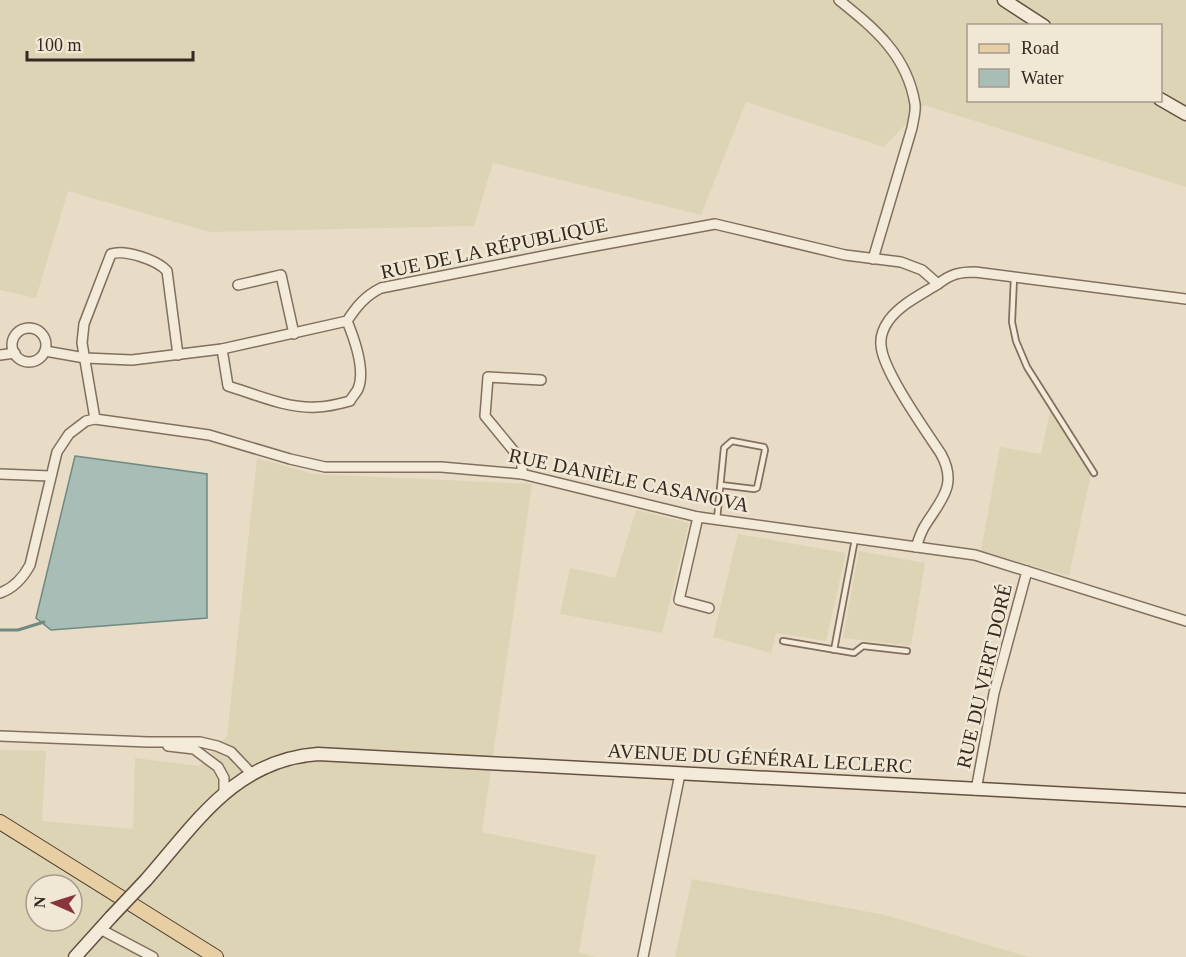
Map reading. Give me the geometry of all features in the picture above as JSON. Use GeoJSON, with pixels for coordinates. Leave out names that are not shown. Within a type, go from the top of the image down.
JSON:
{"type":"FeatureCollection","features":[{"type":"Feature","properties":{"kind":"main road"},"geometry":{"type":"LineString","coordinates":[[1004,0],[1041,24]]}},
{"type":"Feature","properties":{"kind":"main road"},"geometry":{"type":"LineString","coordinates":[[1162,100],[1186,114]]}},
{"type":"Feature","properties":{"kind":"main road","name":"AVENUE DU GÉNÉRAL LECLERC"},"geometry":{"type":"LineString","coordinates":[[75,957],[224,794],[246,776],[296,756],[333,754],[1186,800]]}},
{"type":"Feature","properties":{"kind":"main road"},"geometry":{"type":"LineString","coordinates":[[0,822],[216,957]]}},
{"type":"Feature","properties":{"kind":"street"},"geometry":{"type":"LineString","coordinates":[[839,0],[874,29],[897,55],[915,106],[912,128],[873,259],[901,262],[922,270],[938,284]]}},
{"type":"Feature","properties":{"kind":"street","name":"RUE DE LA RÉPUBLIQUE"},"geometry":{"type":"LineString","coordinates":[[347,321],[360,302],[381,288],[715,224],[873,259]]}},
{"type":"Feature","properties":{"kind":"street"},"geometry":{"type":"LineString","coordinates":[[0,593],[20,580],[30,565],[57,452],[63,441],[86,421],[94,419],[82,343],[84,324],[111,254],[117,252],[156,262],[167,271],[178,355]]}},
{"type":"Feature","properties":{"kind":"street"},"geometry":{"type":"LineString","coordinates":[[916,547],[925,525],[943,500],[948,483],[948,473],[941,454],[895,382],[884,357],[881,338],[894,314],[950,275],[959,272],[975,272],[1186,299]]}},
{"type":"Feature","properties":{"kind":"street"},"geometry":{"type":"LineString","coordinates":[[238,285],[281,275],[294,334]]}},
{"type":"Feature","properties":{"kind":"street"},"geometry":{"type":"LineString","coordinates":[[45,351],[85,358],[132,360],[222,349],[347,321],[355,340],[360,364],[359,387],[350,401],[330,406],[314,408],[285,403],[228,386],[222,349]]}},
{"type":"Feature","properties":{"kind":"street"},"geometry":{"type":"LineString","coordinates":[[27,328],[33,328],[45,340],[45,351],[38,359],[23,360],[13,348],[14,337],[27,328]]}},
{"type":"Feature","properties":{"kind":"street"},"geometry":{"type":"LineString","coordinates":[[0,355],[15,353]]}},
{"type":"Feature","properties":{"kind":"street"},"geometry":{"type":"LineString","coordinates":[[522,474],[522,461],[485,416],[488,377],[541,380]]}},
{"type":"Feature","properties":{"kind":"street","name":"RUE DANIÈLE CASANOVA"},"geometry":{"type":"LineString","coordinates":[[94,419],[209,435],[299,462],[325,467],[441,467],[522,474],[698,516],[975,555],[1186,621]]}},
{"type":"Feature","properties":{"kind":"street"},"geometry":{"type":"LineString","coordinates":[[0,474],[50,476]]}},
{"type":"Feature","properties":{"kind":"street"},"geometry":{"type":"LineString","coordinates":[[698,516],[679,600],[709,608]]}},
{"type":"Feature","properties":{"kind":"street","name":"RUE DU VERT DORÉ"},"geometry":{"type":"LineString","coordinates":[[976,790],[994,693],[1027,571]]}},
{"type":"Feature","properties":{"kind":"street"},"geometry":{"type":"LineString","coordinates":[[0,736],[200,742],[231,752],[246,776]]}},
{"type":"Feature","properties":{"kind":"street"},"geometry":{"type":"LineString","coordinates":[[148,742],[194,749],[206,756],[218,767],[224,778],[224,794]]}},
{"type":"Feature","properties":{"kind":"street"},"geometry":{"type":"LineString","coordinates":[[643,957],[680,774]]}},
{"type":"Feature","properties":{"kind":"street"},"geometry":{"type":"LineString","coordinates":[[100,929],[153,957]]}},
{"type":"Feature","properties":{"kind":"lane"},"geometry":{"type":"LineString","coordinates":[[1014,277],[1012,322],[1016,341],[1027,367],[1094,473]]}},
{"type":"Feature","properties":{"kind":"lane"},"geometry":{"type":"LineString","coordinates":[[717,519],[724,448],[732,441],[764,447],[757,488],[721,485]]}},
{"type":"Feature","properties":{"kind":"lane"},"geometry":{"type":"LineString","coordinates":[[834,650],[855,539]]}},
{"type":"Feature","properties":{"kind":"lane"},"geometry":{"type":"LineString","coordinates":[[783,641],[854,652],[863,646],[907,651]]}},
{"type":"Feature","properties":{"kind":"shaded area"},"geometry":{"type":"Polygon","coordinates":[[[0,0],[1186,0],[1186,187],[924,105],[884,147],[746,102],[701,215],[493,163],[474,226],[209,232],[68,191],[36,298],[0,290],[0,0]]]}},
{"type":"Feature","properties":{"kind":"shaded area"},"geometry":{"type":"Polygon","coordinates":[[[1051,406],[1091,474],[1069,576],[981,551],[1000,447],[1041,454],[1051,406]]]}},
{"type":"Feature","properties":{"kind":"shaded area"},"geometry":{"type":"Polygon","coordinates":[[[257,458],[314,474],[532,484],[482,832],[596,855],[579,952],[596,957],[0,957],[0,750],[46,751],[42,821],[133,829],[135,758],[199,766],[227,736],[257,458]]]}},
{"type":"Feature","properties":{"kind":"shaded area"},"geometry":{"type":"Polygon","coordinates":[[[636,510],[689,523],[662,633],[560,614],[570,568],[615,578],[636,510]]]}},
{"type":"Feature","properties":{"kind":"shaded area"},"geometry":{"type":"Polygon","coordinates":[[[738,534],[846,553],[826,641],[776,633],[771,653],[713,637],[738,534]]]}},
{"type":"Feature","properties":{"kind":"shaded area"},"geometry":{"type":"Polygon","coordinates":[[[859,551],[925,563],[911,646],[843,638],[859,551]]]}},
{"type":"Feature","properties":{"kind":"shaded area"},"geometry":{"type":"Polygon","coordinates":[[[692,879],[885,915],[1029,957],[675,957],[692,879]]]}},
{"type":"Feature","properties":{"kind":"water"},"geometry":{"type":"Polygon","coordinates":[[[75,456],[207,474],[207,618],[51,630],[36,618],[75,456]]]}},
{"type":"Feature","properties":{"kind":"waterway"},"geometry":{"type":"LineString","coordinates":[[0,630],[18,630],[44,622]]}}]}
